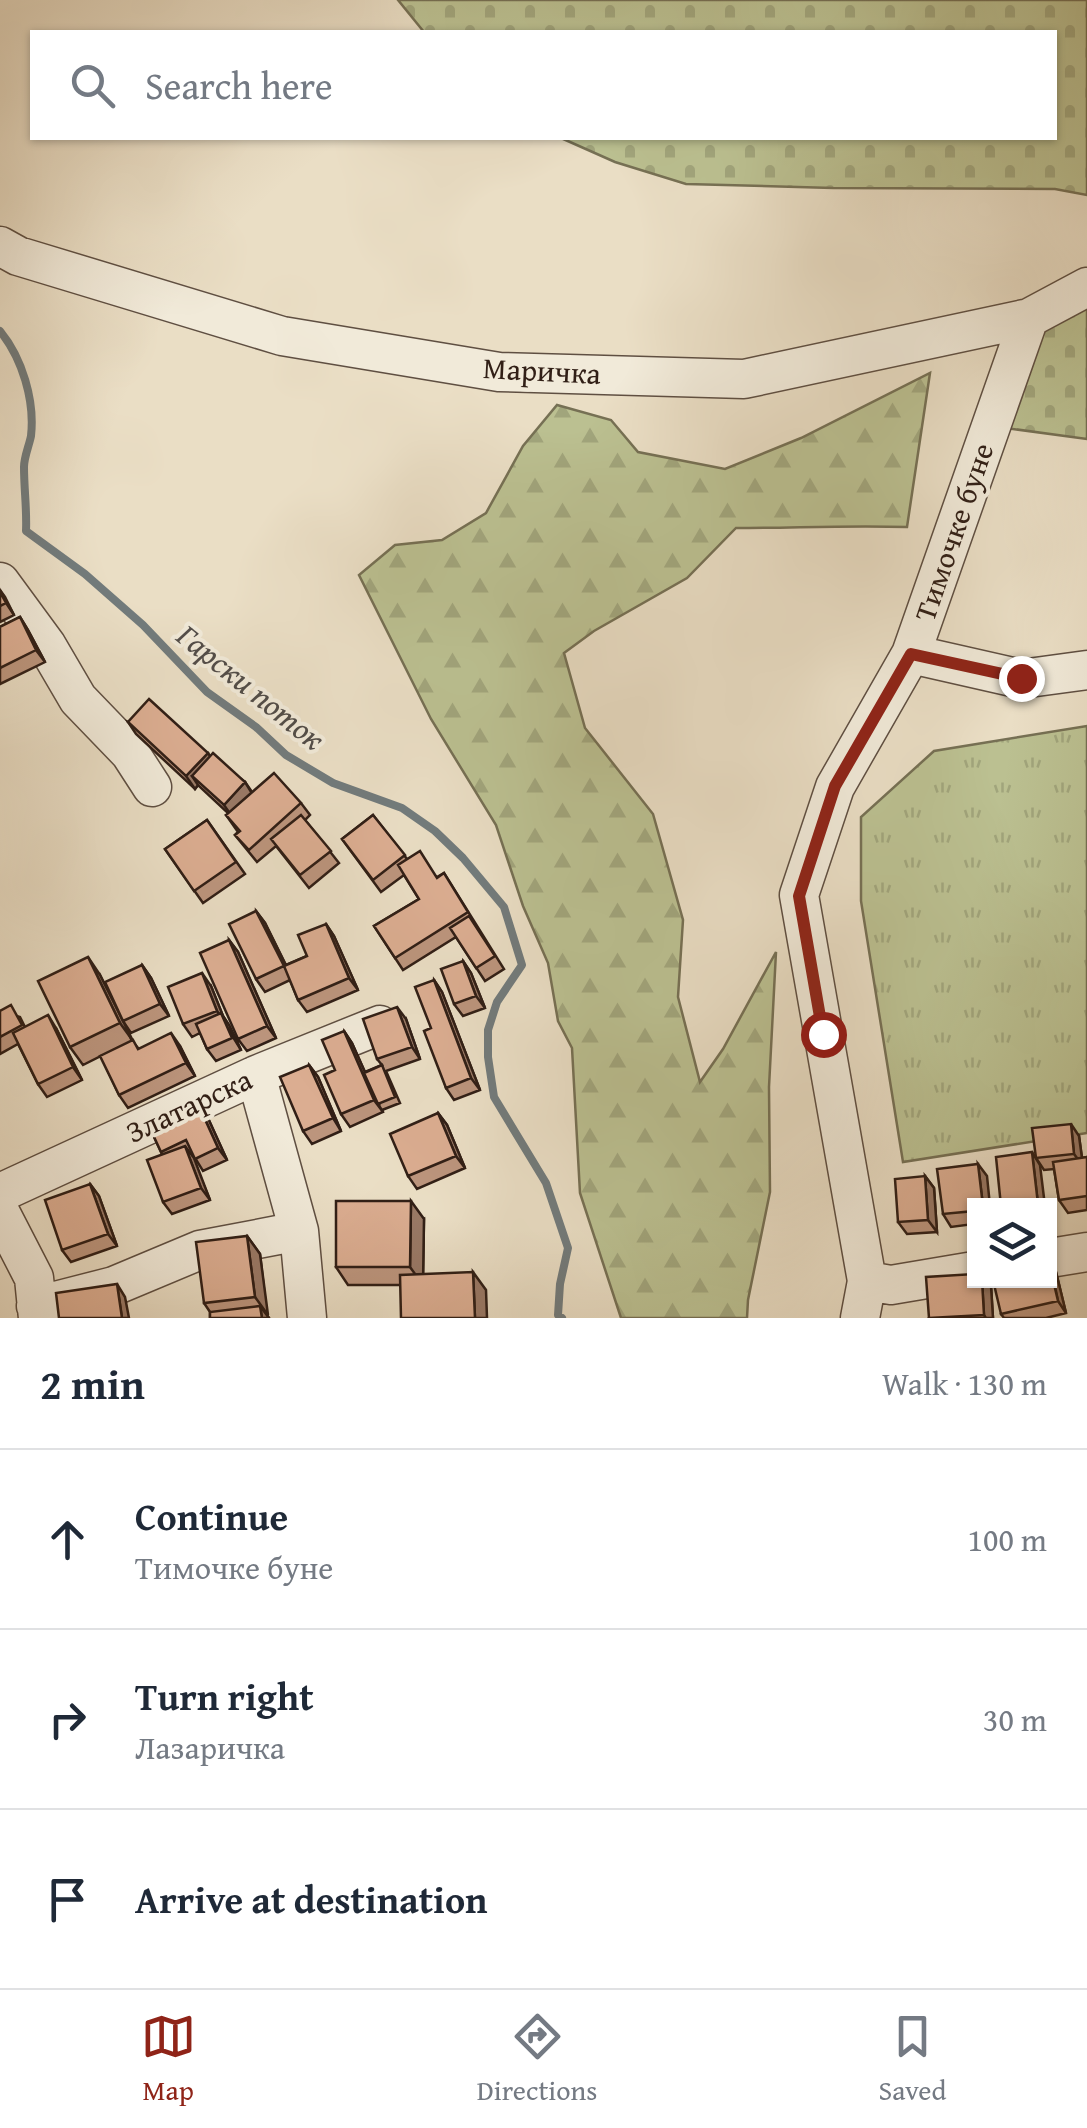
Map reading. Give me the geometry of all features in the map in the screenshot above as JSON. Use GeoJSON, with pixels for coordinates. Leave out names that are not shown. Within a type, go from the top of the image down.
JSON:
{"type":"FeatureCollection","features":[{"type":"Feature","properties":{"kind":"street","name":"Маричка"},"geometry":{"type":"LineString","coordinates":[[0,246],[18,256],[282,336],[499,372],[744,379],[1029,318],[1087,287]]}},
{"type":"Feature","properties":{"kind":"street","name":"Тимочке буне"},"geometry":{"type":"LineString","coordinates":[[863,1300],[799,896],[835,786],[911,654],[1029,318]]}},
{"type":"Feature","properties":{"kind":"street"},"geometry":{"type":"LineString","coordinates":[[0,582],[39,634],[78,699],[130,753],[152,788]]}},
{"type":"Feature","properties":{"kind":"street"},"geometry":{"type":"LineString","coordinates":[[911,654],[1021,678],[1087,670]]}},
{"type":"Feature","properties":{"kind":"street","name":"Златарска"},"geometry":{"type":"LineString","coordinates":[[0,1192],[256,1075],[380,1025]]}},
{"type":"Feature","properties":{"kind":"street"},"geometry":{"type":"LineString","coordinates":[[256,1075],[299,1232],[307,1318]]}},
{"type":"Feature","properties":{"kind":"street"},"geometry":{"type":"LineString","coordinates":[[0,1212],[34,1278],[37,1312],[114,1286],[200,1250],[299,1232]]}},
{"type":"Feature","properties":{"kind":"street"},"geometry":{"type":"LineString","coordinates":[[1057,1257],[1087,1252]]}},
{"type":"Feature","properties":{"kind":"street"},"geometry":{"type":"LineString","coordinates":[[863,1300],[891,1285],[967,1272]]}},
{"type":"Feature","properties":{"kind":"green space"},"geometry":{"type":"Polygon","coordinates":[[[398,0],[1087,0],[1087,195],[1055,189],[686,184],[615,162],[566,140],[1057,140],[1057,30],[422,30],[398,0]]]}},
{"type":"Feature","properties":{"kind":"green space"},"geometry":{"type":"Polygon","coordinates":[[[1087,287],[1087,439],[991,426],[1029,318],[1087,287]]]}},
{"type":"Feature","properties":{"kind":"green space"},"geometry":{"type":"Polygon","coordinates":[[[930,373],[907,527],[736,528],[687,578],[594,631],[564,653],[585,728],[653,814],[683,920],[678,997],[700,1082],[723,1049],[776,952],[769,1087],[770,1192],[747,1318],[621,1318],[580,1193],[572,1048],[558,1021],[548,963],[523,906],[496,825],[431,719],[359,575],[395,545],[442,540],[486,513],[523,446],[557,405],[611,420],[638,452],[725,469],[801,438],[930,373]]]}},
{"type":"Feature","properties":{"kind":"green space"},"geometry":{"type":"Polygon","coordinates":[[[1087,726],[1087,1133],[903,1162],[861,901],[861,817],[934,751],[1087,726]]]}},
{"type":"Feature","properties":{"kind":"building"},"geometry":{"type":"Polygon","coordinates":[[[20,617],[36,650],[0,668],[0,627],[20,617]]]}},
{"type":"Feature","properties":{"kind":"building"},"geometry":{"type":"Polygon","coordinates":[[[149,699],[208,753],[186,776],[128,722],[149,699]]]}},
{"type":"Feature","properties":{"kind":"building"},"geometry":{"type":"Polygon","coordinates":[[[213,753],[245,782],[224,805],[192,776],[213,753]]]}},
{"type":"Feature","properties":{"kind":"building"},"geometry":{"type":"Polygon","coordinates":[[[274,773],[301,803],[249,850],[235,835],[240,831],[226,815],[274,773]]]}},
{"type":"Feature","properties":{"kind":"building"},"geometry":{"type":"Polygon","coordinates":[[[301,815],[331,851],[300,875],[271,839],[301,815]]]}},
{"type":"Feature","properties":{"kind":"building"},"geometry":{"type":"Polygon","coordinates":[[[373,815],[405,855],[373,880],[342,839],[373,815]]]}},
{"type":"Feature","properties":{"kind":"building"},"geometry":{"type":"Polygon","coordinates":[[[207,820],[236,862],[194,891],[165,849],[207,820]]]}},
{"type":"Feature","properties":{"kind":"building"},"geometry":{"type":"Polygon","coordinates":[[[420,851],[437,878],[444,873],[468,912],[395,958],[374,926],[419,899],[398,865],[420,851]]]}},
{"type":"Feature","properties":{"kind":"building"},"geometry":{"type":"Polygon","coordinates":[[[256,911],[284,966],[256,979],[229,924],[256,911]]]}},
{"type":"Feature","properties":{"kind":"building"},"geometry":{"type":"Polygon","coordinates":[[[469,916],[495,956],[476,968],[450,928],[469,916]]]}},
{"type":"Feature","properties":{"kind":"building"},"geometry":{"type":"Polygon","coordinates":[[[326,924],[349,978],[298,1000],[284,966],[307,956],[298,935],[326,924]]]}},
{"type":"Feature","properties":{"kind":"building"},"geometry":{"type":"Polygon","coordinates":[[[229,940],[267,1026],[238,1039],[200,953],[229,940]]]}},
{"type":"Feature","properties":{"kind":"building"},"geometry":{"type":"Polygon","coordinates":[[[88,957],[120,1023],[70,1047],[38,981],[88,957]]]}},
{"type":"Feature","properties":{"kind":"building"},"geometry":{"type":"Polygon","coordinates":[[[463,961],[476,996],[454,1004],[441,969],[463,961]]]}},
{"type":"Feature","properties":{"kind":"building"},"geometry":{"type":"Polygon","coordinates":[[[142,965],[160,1004],[123,1021],[105,982],[142,965]]]}},
{"type":"Feature","properties":{"kind":"building"},"geometry":{"type":"Polygon","coordinates":[[[202,973],[217,1011],[183,1024],[168,987],[202,973]]]}},
{"type":"Feature","properties":{"kind":"building"},"geometry":{"type":"Polygon","coordinates":[[[434,980],[471,1078],[446,1088],[424,1031],[431,1028],[415,987],[434,980]]]}},
{"type":"Feature","properties":{"kind":"building"},"geometry":{"type":"Polygon","coordinates":[[[11,1005],[22,1025],[0,1037],[0,1011],[11,1005]]]}},
{"type":"Feature","properties":{"kind":"building"},"geometry":{"type":"Polygon","coordinates":[[[397,1007],[412,1047],[377,1059],[363,1019],[397,1007]]]}},
{"type":"Feature","properties":{"kind":"building"},"geometry":{"type":"Polygon","coordinates":[[[221,1013],[232,1038],[207,1049],[196,1024],[221,1013]]]}},
{"type":"Feature","properties":{"kind":"building"},"geometry":{"type":"Polygon","coordinates":[[[48,1015],[73,1067],[38,1084],[13,1033],[48,1015]]]}},
{"type":"Feature","properties":{"kind":"building"},"geometry":{"type":"Polygon","coordinates":[[[344,1031],[374,1100],[341,1114],[324,1075],[335,1070],[322,1040],[344,1031]]]}},
{"type":"Feature","properties":{"kind":"building"},"geometry":{"type":"Polygon","coordinates":[[[171,1033],[186,1063],[119,1095],[100,1056],[133,1040],[138,1049],[171,1033]]]}},
{"type":"Feature","properties":{"kind":"building"},"geometry":{"type":"Polygon","coordinates":[[[309,1065],[333,1118],[303,1131],[280,1077],[309,1065]]]}},
{"type":"Feature","properties":{"kind":"building"},"geometry":{"type":"Polygon","coordinates":[[[382,1065],[395,1097],[378,1104],[364,1073],[382,1065]]]}},
{"type":"Feature","properties":{"kind":"building"},"geometry":{"type":"Polygon","coordinates":[[[198,1104],[218,1148],[195,1159],[186,1140],[161,1152],[149,1126],[198,1104]]]}},
{"type":"Feature","properties":{"kind":"building"},"geometry":{"type":"Polygon","coordinates":[[[438,1113],[456,1156],[408,1176],[390,1134],[438,1113]]]}},
{"type":"Feature","properties":{"kind":"building"},"geometry":{"type":"Polygon","coordinates":[[[1071,1124],[1074,1154],[1036,1158],[1032,1128],[1071,1124]]]}},
{"type":"Feature","properties":{"kind":"building"},"geometry":{"type":"Polygon","coordinates":[[[185,1146],[201,1188],[163,1202],[147,1160],[185,1146]]]}},
{"type":"Feature","properties":{"kind":"building"},"geometry":{"type":"Polygon","coordinates":[[[1032,1152],[1037,1198],[1000,1198],[996,1157],[1032,1152]]]}},
{"type":"Feature","properties":{"kind":"building"},"geometry":{"type":"Polygon","coordinates":[[[1087,1157],[1087,1196],[1059,1200],[1053,1162],[1087,1157]]]}},
{"type":"Feature","properties":{"kind":"building"},"geometry":{"type":"Polygon","coordinates":[[[978,1164],[982,1198],[967,1198],[967,1212],[943,1214],[937,1169],[978,1164]]]}},
{"type":"Feature","properties":{"kind":"building"},"geometry":{"type":"Polygon","coordinates":[[[925,1176],[928,1220],[898,1222],[895,1179],[925,1176]]]}},
{"type":"Feature","properties":{"kind":"building"},"geometry":{"type":"Polygon","coordinates":[[[90,1184],[108,1234],[62,1250],[45,1200],[90,1184]]]}},
{"type":"Feature","properties":{"kind":"building"},"geometry":{"type":"Polygon","coordinates":[[[336,1201],[411,1201],[410,1267],[336,1267],[336,1201]]]}},
{"type":"Feature","properties":{"kind":"building"},"geometry":{"type":"Polygon","coordinates":[[[247,1236],[255,1297],[204,1303],[196,1242],[247,1236]]]}},
{"type":"Feature","properties":{"kind":"building"},"geometry":{"type":"Polygon","coordinates":[[[473,1272],[475,1318],[401,1318],[400,1275],[473,1272]]]}},
{"type":"Feature","properties":{"kind":"building"},"geometry":{"type":"Polygon","coordinates":[[[967,1274],[967,1288],[982,1288],[984,1315],[929,1318],[926,1277],[967,1274]]]}},
{"type":"Feature","properties":{"kind":"building"},"geometry":{"type":"Polygon","coordinates":[[[117,1284],[122,1318],[59,1318],[56,1293],[117,1284]]]}},
{"type":"Feature","properties":{"kind":"building"},"geometry":{"type":"Polygon","coordinates":[[[995,1288],[1055,1288],[1058,1301],[1001,1314],[995,1288]]]}},
{"type":"Feature","properties":{"kind":"building"},"geometry":{"type":"Polygon","coordinates":[[[260,1306],[262,1318],[210,1318],[210,1312],[260,1306]]]}},
{"type":"Feature","properties":{"kind":"waterway","name":"Гарски поток"},"geometry":{"type":"LineString","coordinates":[[0,331],[21,367],[31,408],[31,436],[24,467],[26,531],[85,574],[143,625],[207,692],[256,727],[286,755],[333,783],[402,808],[435,831],[504,907],[522,965],[497,1002],[488,1030],[488,1057],[494,1097],[546,1183],[568,1248],[560,1284],[558,1315],[562,1318]]}},
{"type":"Feature","properties":{"kind":"route"},"geometry":{"type":"LineString","coordinates":[[823,1034],[799,896],[835,786],[911,654],[1021,678]]}}]}
